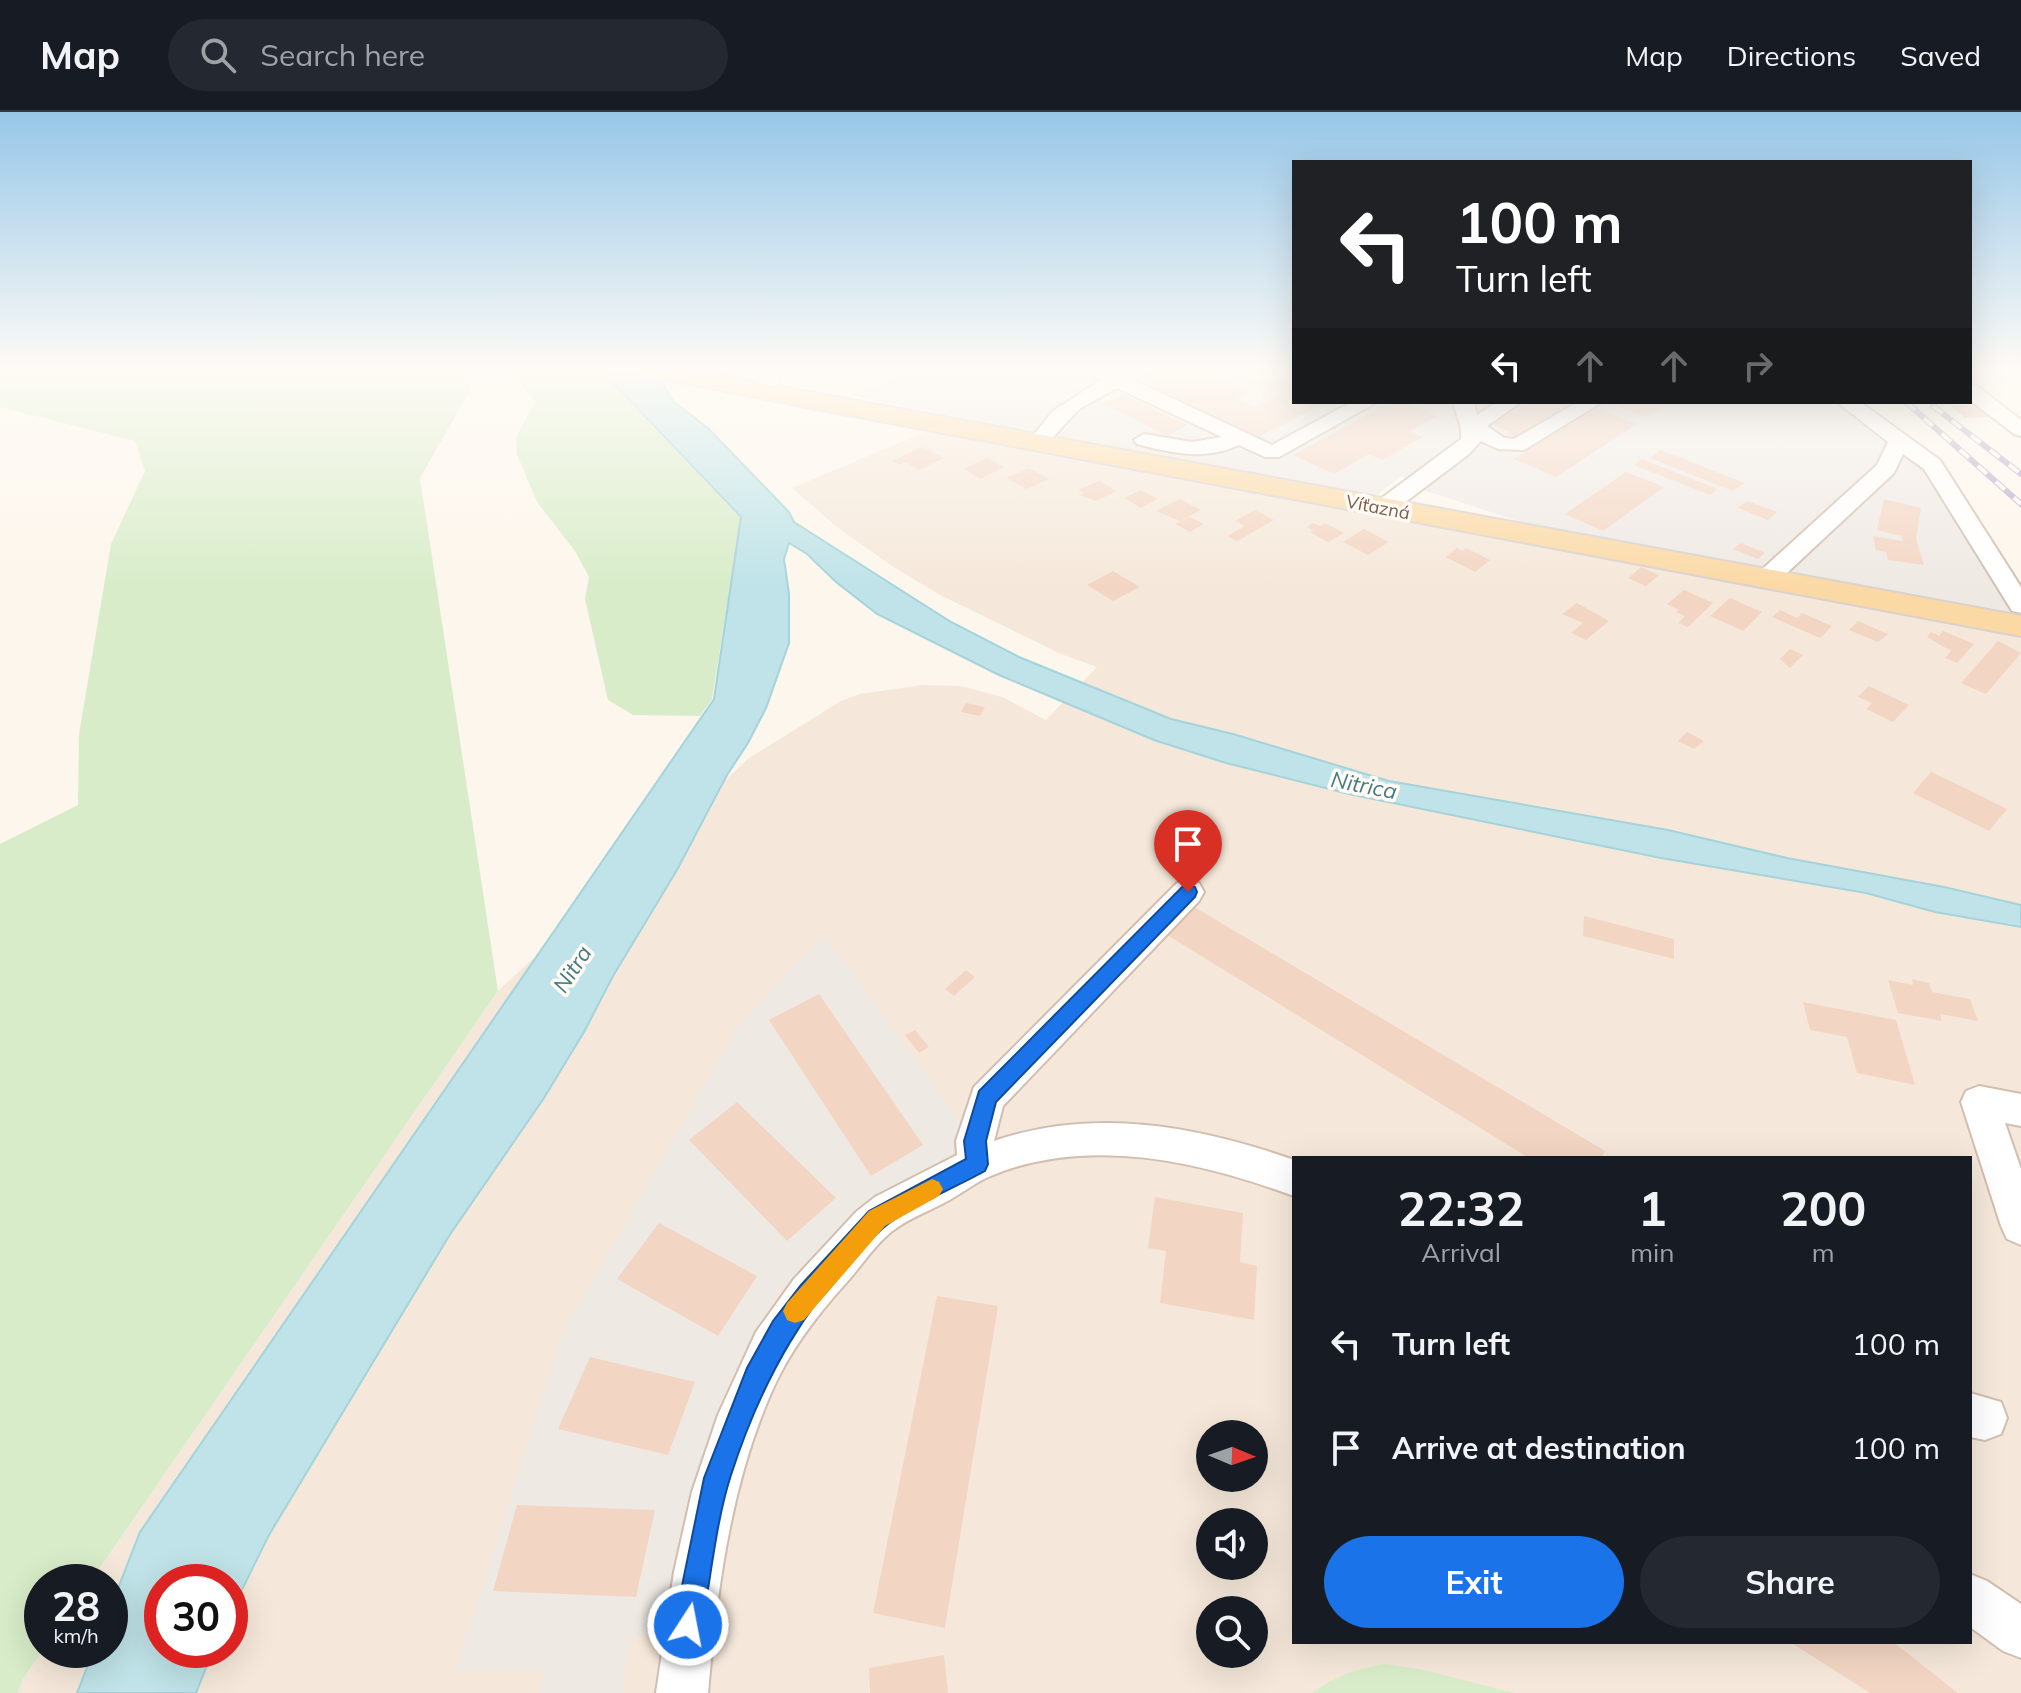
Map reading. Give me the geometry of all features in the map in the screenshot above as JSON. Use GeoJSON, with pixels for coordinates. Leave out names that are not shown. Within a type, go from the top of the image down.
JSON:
{"type":"FeatureCollection","features":[{"type":"Feature","properties":{"kind":"main road","name":"Víťazná"},"geometry":{"type":"LineString","coordinates":[[1025,441],[2021,626]]}},
{"type":"Feature","properties":{"kind":"street"},"geometry":{"type":"LineString","coordinates":[[1148,441],[1194,449],[1217,449],[1233,441]]}},
{"type":"Feature","properties":{"kind":"street"},"geometry":{"type":"LineString","coordinates":[[1244,441],[1272,453],[1295,441]]}},
{"type":"Feature","properties":{"kind":"street"},"geometry":{"type":"LineString","coordinates":[[1383,508],[1470,441]]}},
{"type":"Feature","properties":{"kind":"street"},"geometry":{"type":"LineString","coordinates":[[1495,441],[1517,446]]}},
{"type":"Feature","properties":{"kind":"street"},"geometry":{"type":"LineString","coordinates":[[1451,458],[1517,446],[1526,441]]}},
{"type":"Feature","properties":{"kind":"street"},"geometry":{"type":"LineString","coordinates":[[1766,579],[1886,468],[1899,441]]}},
{"type":"Feature","properties":{"kind":"street"},"geometry":{"type":"LineString","coordinates":[[1900,441],[1932,465],[2021,606]]}},
{"type":"Feature","properties":{"kind":"street"},"geometry":{"type":"LineString","coordinates":[[977,1164],[975,1141],[987,1098],[1188,892]]}},
{"type":"Feature","properties":{"kind":"street"},"geometry":{"type":"LineString","coordinates":[[2021,1110],[1979,1102],[2021,1226]]}},
{"type":"Feature","properties":{"kind":"street"},"geometry":{"type":"LineString","coordinates":[[682,1693],[688,1625],[717,1478],[756,1377],[781,1330],[809,1293],[877,1219],[977,1164],[1036,1146],[1085,1139],[1154,1139],[1245,1158],[1292,1177]]}},
{"type":"Feature","properties":{"kind":"street"},"geometry":{"type":"LineString","coordinates":[[1972,1599],[2021,1633]]}},
{"type":"Feature","properties":{"kind":"shaded area"},"geometry":{"type":"Polygon","coordinates":[[[904,441],[1102,441],[1213,461],[1258,476],[2021,615],[2021,1693],[18,1693],[31,1668],[128,1668],[128,1564],[102,1564],[498,991],[749,758],[841,701],[860,694],[922,685],[961,686],[1002,697],[1046,720],[1097,667],[1061,654],[940,595],[837,527],[792,488],[904,441]]]}},
{"type":"Feature","properties":{"kind":"shaded area"},"geometry":{"type":"Polygon","coordinates":[[[1102,441],[1908,441],[1934,460],[2021,591],[2021,615],[1540,528],[1423,490],[1426,487],[1402,476],[1372,498],[1258,476],[1213,461],[1102,441]]]}},
{"type":"Feature","properties":{"kind":"shaded area"},"geometry":{"type":"Polygon","coordinates":[[[824,934],[964,1126],[950,1158],[855,1215],[779,1293],[729,1382],[690,1501],[664,1634],[630,1637],[622,1693],[540,1693],[544,1670],[456,1670],[562,1334],[740,1024],[824,934]]]}},
{"type":"Feature","properties":{"kind":"green space"},"geometry":{"type":"Polygon","coordinates":[[[134,441],[441,441],[420,478],[498,991],[102,1564],[24,1564],[24,1668],[31,1668],[18,1693],[0,1693],[0,844],[78,805],[79,734],[111,544],[145,471],[134,441]]]}},
{"type":"Feature","properties":{"kind":"green space"},"geometry":{"type":"Polygon","coordinates":[[[516,441],[667,441],[741,519],[712,699],[700,716],[633,715],[608,700],[585,599],[589,577],[575,551],[537,502],[517,454],[516,441]]]}},
{"type":"Feature","properties":{"kind":"green space"},"geometry":{"type":"Polygon","coordinates":[[[1384,1664],[1420,1669],[1514,1693],[1312,1693],[1346,1674],[1384,1664]]]}},
{"type":"Feature","properties":{"kind":"water"},"geometry":{"type":"Polygon","coordinates":[[[668,441],[720,441],[789,512],[794,522],[951,622],[1019,657],[1171,719],[1233,734],[1389,781],[1668,830],[1787,858],[1944,887],[2021,905],[2021,927],[1935,912],[1866,893],[1661,858],[1349,794],[1226,763],[1154,740],[999,675],[877,614],[807,554],[789,543],[784,559],[789,594],[789,643],[766,708],[748,743],[727,775],[677,870],[613,976],[584,1032],[544,1098],[449,1236],[269,1535],[248,1578],[248,1564],[144,1564],[144,1668],[206,1668],[196,1693],[77,1693],[87,1668],[128,1668],[128,1564],[140,1532],[714,699],[741,517],[668,441]]]}},
{"type":"Feature","properties":{"kind":"building"},"geometry":{"type":"Polygon","coordinates":[[[1319,441],[1416,441],[1382,460],[1369,454],[1334,474],[1293,455],[1319,441]]]}},
{"type":"Feature","properties":{"kind":"building"},"geometry":{"type":"Polygon","coordinates":[[[1543,441],[1611,441],[1556,477],[1514,459],[1543,441]]]}},
{"type":"Feature","properties":{"kind":"building"},"geometry":{"type":"Polygon","coordinates":[[[922,447],[944,458],[919,470],[905,462],[899,465],[892,461],[922,447]]]}},
{"type":"Feature","properties":{"kind":"building"},"geometry":{"type":"Polygon","coordinates":[[[1661,450],[1744,483],[1733,491],[1650,458],[1661,450]]]}},
{"type":"Feature","properties":{"kind":"building"},"geometry":{"type":"Polygon","coordinates":[[[987,458],[1004,467],[981,479],[964,469],[987,458]]]}},
{"type":"Feature","properties":{"kind":"building"},"geometry":{"type":"Polygon","coordinates":[[[1642,459],[1717,489],[1710,495],[1634,465],[1642,459]]]}},
{"type":"Feature","properties":{"kind":"building"},"geometry":{"type":"Polygon","coordinates":[[[1029,468],[1049,479],[1026,489],[1006,478],[1029,468]]]}},
{"type":"Feature","properties":{"kind":"building"},"geometry":{"type":"Polygon","coordinates":[[[1626,472],[1664,487],[1603,531],[1565,514],[1626,472]]]}},
{"type":"Feature","properties":{"kind":"building"},"geometry":{"type":"Polygon","coordinates":[[[1099,481],[1117,491],[1096,501],[1079,495],[1084,493],[1078,490],[1099,481]]]}},
{"type":"Feature","properties":{"kind":"building"},"geometry":{"type":"Polygon","coordinates":[[[1141,490],[1158,499],[1141,508],[1124,498],[1141,490]]]}},
{"type":"Feature","properties":{"kind":"building"},"geometry":{"type":"Polygon","coordinates":[[[1180,499],[1201,510],[1180,521],[1156,511],[1180,499]]]}},
{"type":"Feature","properties":{"kind":"building"},"geometry":{"type":"Polygon","coordinates":[[[1884,499],[1921,508],[1916,539],[1924,565],[1888,560],[1886,552],[1876,550],[1873,536],[1903,541],[1901,536],[1877,530],[1884,499]]]}},
{"type":"Feature","properties":{"kind":"building"},"geometry":{"type":"Polygon","coordinates":[[[1747,501],[1777,512],[1768,520],[1738,508],[1747,501]]]}},
{"type":"Feature","properties":{"kind":"building"},"geometry":{"type":"Polygon","coordinates":[[[1255,510],[1274,520],[1237,541],[1227,536],[1245,526],[1235,521],[1255,510]]]}},
{"type":"Feature","properties":{"kind":"building"},"geometry":{"type":"Polygon","coordinates":[[[1190,517],[1204,524],[1190,532],[1175,524],[1190,517]]]}},
{"type":"Feature","properties":{"kind":"building"},"geometry":{"type":"Polygon","coordinates":[[[1313,523],[1320,526],[1325,523],[1344,533],[1328,542],[1310,532],[1313,530],[1307,527],[1313,523]]]}},
{"type":"Feature","properties":{"kind":"building"},"geometry":{"type":"Polygon","coordinates":[[[1364,529],[1389,542],[1368,555],[1343,542],[1364,529]]]}},
{"type":"Feature","properties":{"kind":"building"},"geometry":{"type":"Polygon","coordinates":[[[1741,543],[1765,553],[1758,559],[1733,549],[1741,543]]]}},
{"type":"Feature","properties":{"kind":"building"},"geometry":{"type":"Polygon","coordinates":[[[1457,548],[1462,551],[1466,548],[1490,560],[1475,572],[1446,557],[1457,548]]]}},
{"type":"Feature","properties":{"kind":"building"},"geometry":{"type":"Polygon","coordinates":[[[1641,567],[1659,575],[1646,586],[1628,578],[1641,567]]]}},
{"type":"Feature","properties":{"kind":"building"},"geometry":{"type":"Polygon","coordinates":[[[1113,571],[1140,587],[1113,601],[1087,585],[1113,571]]]}},
{"type":"Feature","properties":{"kind":"building"},"geometry":{"type":"Polygon","coordinates":[[[1684,590],[1713,603],[1688,627],[1678,623],[1685,616],[1667,604],[1684,590]]]}},
{"type":"Feature","properties":{"kind":"building"},"geometry":{"type":"Polygon","coordinates":[[[1730,598],[1762,612],[1743,631],[1710,616],[1730,598]]]}},
{"type":"Feature","properties":{"kind":"building"},"geometry":{"type":"Polygon","coordinates":[[[1577,603],[1609,621],[1586,640],[1571,633],[1583,623],[1562,614],[1577,603]]]}},
{"type":"Feature","properties":{"kind":"building"},"geometry":{"type":"Polygon","coordinates":[[[1780,610],[1797,618],[1802,613],[1832,626],[1820,638],[1772,617],[1780,610]]]}},
{"type":"Feature","properties":{"kind":"building"},"geometry":{"type":"Polygon","coordinates":[[[1858,621],[1888,634],[1878,642],[1849,630],[1858,621]]]}},
{"type":"Feature","properties":{"kind":"building"},"geometry":{"type":"Polygon","coordinates":[[[1943,631],[1974,644],[1957,663],[1945,658],[1951,651],[1927,637],[1931,632],[1939,636],[1943,631]]]}},
{"type":"Feature","properties":{"kind":"building"},"geometry":{"type":"Polygon","coordinates":[[[1998,641],[2021,653],[1986,694],[1961,683],[1998,641]]]}},
{"type":"Feature","properties":{"kind":"building"},"geometry":{"type":"Polygon","coordinates":[[[1790,649],[1803,655],[1790,668],[1780,659],[1790,649]]]}},
{"type":"Feature","properties":{"kind":"building"},"geometry":{"type":"Polygon","coordinates":[[[1869,686],[1909,705],[1893,722],[1866,709],[1872,703],[1858,697],[1869,686]]]}},
{"type":"Feature","properties":{"kind":"building"},"geometry":{"type":"Polygon","coordinates":[[[966,703],[985,707],[980,716],[961,712],[966,703]]]}},
{"type":"Feature","properties":{"kind":"building"},"geometry":{"type":"Polygon","coordinates":[[[1687,732],[1704,741],[1694,749],[1678,741],[1687,732]]]}},
{"type":"Feature","properties":{"kind":"building"},"geometry":{"type":"Polygon","coordinates":[[[1931,772],[2007,809],[1989,831],[1913,793],[1931,772]]]}},
{"type":"Feature","properties":{"kind":"building"},"geometry":{"type":"Polygon","coordinates":[[[1191,905],[1605,1151],[1602,1156],[1526,1156],[1164,933],[1191,905]]]}},
{"type":"Feature","properties":{"kind":"building"},"geometry":{"type":"Polygon","coordinates":[[[1584,916],[1674,939],[1674,959],[1583,936],[1584,916]]]}},
{"type":"Feature","properties":{"kind":"building"},"geometry":{"type":"Polygon","coordinates":[[[966,970],[975,977],[954,996],[945,989],[966,970]]]}},
{"type":"Feature","properties":{"kind":"building"},"geometry":{"type":"Polygon","coordinates":[[[1912,979],[1929,983],[1932,992],[1970,999],[1978,1021],[1940,1014],[1942,1021],[1898,1013],[1888,980],[1913,985],[1912,979]]]}},
{"type":"Feature","properties":{"kind":"building"},"geometry":{"type":"Polygon","coordinates":[[[819,994],[923,1145],[871,1176],[769,1020],[819,994]]]}},
{"type":"Feature","properties":{"kind":"building"},"geometry":{"type":"Polygon","coordinates":[[[1803,1002],[1896,1020],[1915,1085],[1857,1073],[1847,1037],[1810,1030],[1803,1002]]]}},
{"type":"Feature","properties":{"kind":"building"},"geometry":{"type":"Polygon","coordinates":[[[915,1030],[929,1047],[919,1053],[905,1035],[915,1030]]]}},
{"type":"Feature","properties":{"kind":"building"},"geometry":{"type":"Polygon","coordinates":[[[737,1102],[836,1198],[787,1241],[689,1140],[737,1102]]]}},
{"type":"Feature","properties":{"kind":"building"},"geometry":{"type":"Polygon","coordinates":[[[1155,1197],[1243,1213],[1240,1262],[1257,1266],[1254,1320],[1160,1303],[1166,1251],[1148,1248],[1155,1197]]]}},
{"type":"Feature","properties":{"kind":"building"},"geometry":{"type":"Polygon","coordinates":[[[659,1223],[757,1276],[718,1336],[617,1279],[659,1223]]]}},
{"type":"Feature","properties":{"kind":"building"},"geometry":{"type":"Polygon","coordinates":[[[937,1296],[998,1306],[945,1628],[873,1613],[937,1296]]]}},
{"type":"Feature","properties":{"kind":"building"},"geometry":{"type":"Polygon","coordinates":[[[590,1357],[695,1382],[668,1455],[558,1429],[590,1357]]]}},
{"type":"Feature","properties":{"kind":"building"},"geometry":{"type":"Polygon","coordinates":[[[517,1505],[655,1510],[636,1597],[493,1591],[517,1505]]]}},
{"type":"Feature","properties":{"kind":"building"},"geometry":{"type":"Polygon","coordinates":[[[1793,1644],[1896,1644],[1958,1693],[1870,1693],[1793,1644]]]}},
{"type":"Feature","properties":{"kind":"building"},"geometry":{"type":"Polygon","coordinates":[[[944,1655],[948,1693],[870,1693],[869,1668],[944,1655]]]}},
{"type":"Feature","properties":{"kind":"railway"},"geometry":{"type":"LineString","coordinates":[[1950,441],[2021,504]]}},
{"type":"Feature","properties":{"kind":"railway"},"geometry":{"type":"LineString","coordinates":[[1978,441],[2021,474]]}},
{"type":"Feature","properties":{"kind":"slow traffic"},"geometry":{"type":"LineString","coordinates":[[795,1311],[877,1219],[932,1189]]}},
{"type":"Feature","properties":{"kind":"route"},"geometry":{"type":"LineString","coordinates":[[688,1625],[717,1478],[756,1377],[781,1330],[809,1293],[877,1219],[977,1164],[975,1141],[987,1098],[1188,892]]}},
{"type":"Feature","properties":{"kind":"water label","name":"Nitrica"},"geometry":{"type":"Point","coordinates":[1364,785]}},
{"type":"Feature","properties":{"kind":"water label","name":"Nitra"},"geometry":{"type":"Point","coordinates":[572,969]}}]}
